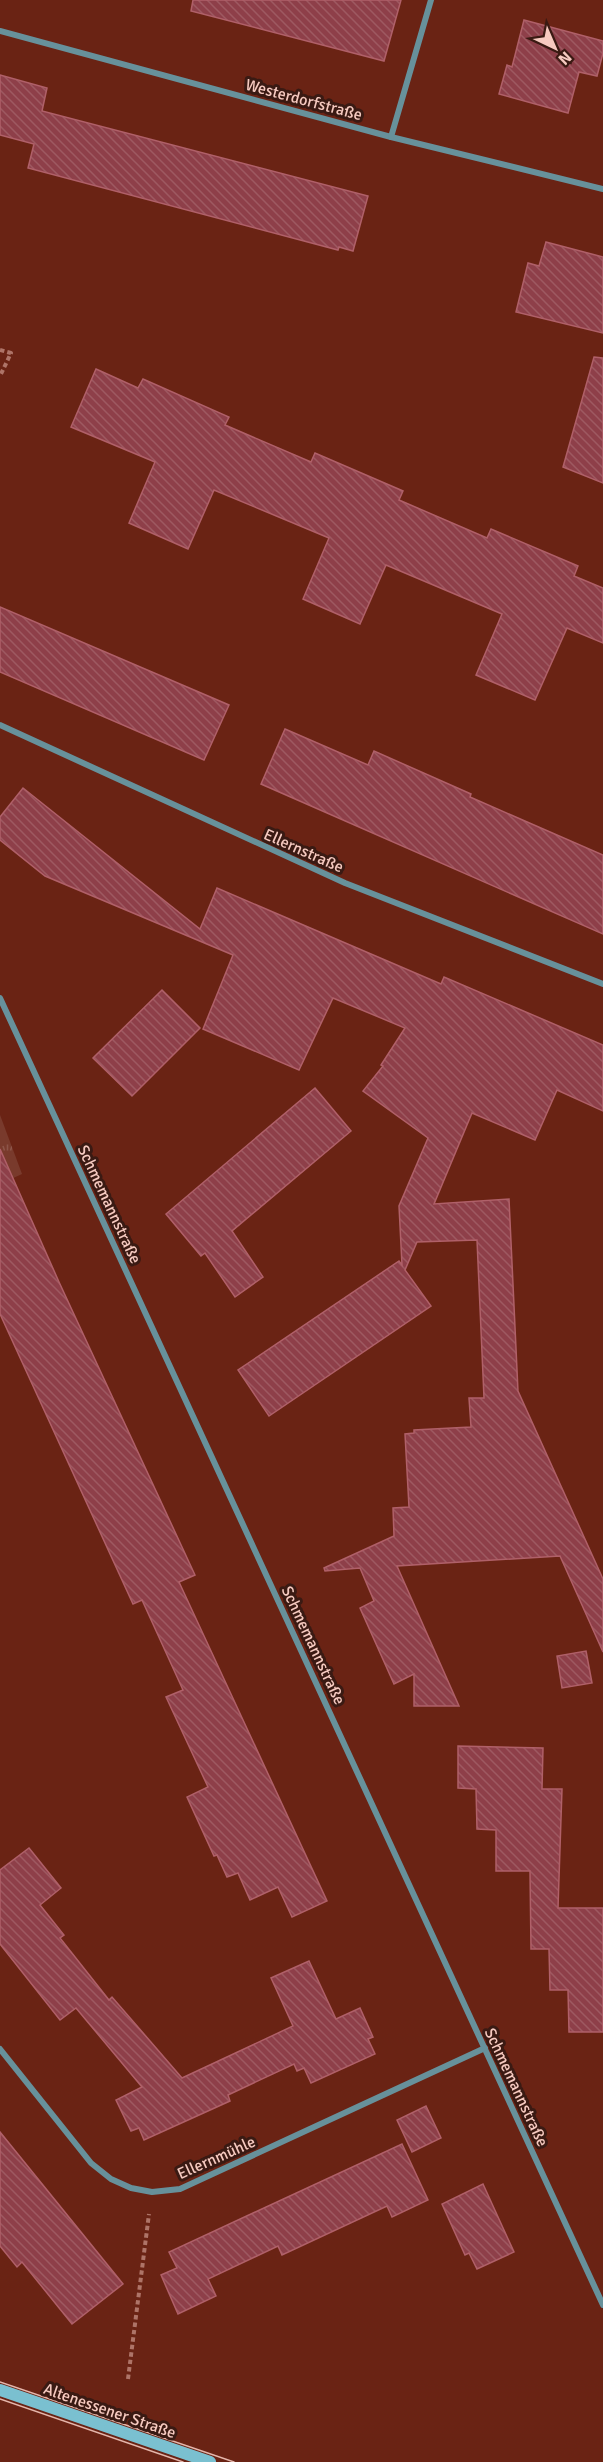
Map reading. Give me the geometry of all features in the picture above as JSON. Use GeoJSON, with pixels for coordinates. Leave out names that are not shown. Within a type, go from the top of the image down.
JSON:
{"type":"FeatureCollection","features":[{"type":"Feature","properties":{"kind":"main road","name":"Altenessener Straße"},"geometry":{"type":"LineString","coordinates":[[0,2390],[210,2462]]}},
{"type":"Feature","properties":{"kind":"street"},"geometry":{"type":"LineString","coordinates":[[391,137],[431,0]]}},
{"type":"Feature","properties":{"kind":"street","name":"Westerdorfstraße"},"geometry":{"type":"LineString","coordinates":[[0,31],[391,137],[603,189]]}},
{"type":"Feature","properties":{"kind":"street","name":"Ellernstraße"},"geometry":{"type":"LineString","coordinates":[[0,725],[345,883],[603,984]]}},
{"type":"Feature","properties":{"kind":"street","name":"Schmemannstraße"},"geometry":{"type":"LineString","coordinates":[[0,998],[603,2305]]}},
{"type":"Feature","properties":{"kind":"street","name":"Ellernmühle"},"geometry":{"type":"LineString","coordinates":[[0,2049],[91,2163],[111,2179],[131,2188],[152,2192],[180,2189],[484,2048]]}},
{"type":"Feature","properties":{"kind":"path"},"geometry":{"type":"LineString","coordinates":[[0,350],[11,353],[0,376]]}},
{"type":"Feature","properties":{"kind":"path"},"geometry":{"type":"LineString","coordinates":[[128,2379],[152,2192]]}},
{"type":"Feature","properties":{"kind":"green space"},"geometry":{"type":"Polygon","coordinates":[[[0,1115],[22,1174],[0,1184],[0,1115]]]}},
{"type":"Feature","properties":{"kind":"building"},"geometry":{"type":"Polygon","coordinates":[[[193,0],[401,0],[384,61],[191,11],[193,0]]]}},
{"type":"Feature","properties":{"kind":"building"},"geometry":{"type":"Polygon","coordinates":[[[524,20],[603,41],[603,53],[597,76],[579,72],[568,113],[499,94],[507,65],[512,67],[524,20]]]}},
{"type":"Feature","properties":{"kind":"building"},"geometry":{"type":"Polygon","coordinates":[[[0,75],[47,88],[42,111],[368,196],[353,251],[339,247],[338,250],[28,168],[34,144],[0,135],[0,75]]]}},
{"type":"Feature","properties":{"kind":"building"},"geometry":{"type":"Polygon","coordinates":[[[546,242],[603,257],[603,333],[516,312],[528,263],[539,266],[546,242]]]}},
{"type":"Feature","properties":{"kind":"building"},"geometry":{"type":"Polygon","coordinates":[[[594,357],[603,358],[603,483],[563,467],[594,357]]]}},
{"type":"Feature","properties":{"kind":"building"},"geometry":{"type":"Polygon","coordinates":[[[96,369],[138,388],[143,379],[229,417],[225,425],[311,462],[315,453],[403,491],[399,500],[487,538],[491,529],[578,566],[574,576],[603,588],[603,643],[567,628],[535,700],[476,675],[502,614],[386,565],[360,624],[303,599],[329,538],[214,490],[188,549],[129,523],[155,462],[71,427],[96,369]]]}},
{"type":"Feature","properties":{"kind":"building"},"geometry":{"type":"Polygon","coordinates":[[[0,607],[229,705],[204,760],[0,672],[0,607]]]}},
{"type":"Feature","properties":{"kind":"building"},"geometry":{"type":"Polygon","coordinates":[[[285,729],[368,765],[374,751],[471,794],[470,797],[603,855],[603,934],[261,784],[285,729]]]}},
{"type":"Feature","properties":{"kind":"building"},"geometry":{"type":"Polygon","coordinates":[[[23,788],[200,929],[217,888],[441,984],[444,977],[603,1045],[603,1111],[557,1090],[535,1140],[472,1113],[434,1204],[509,1199],[518,1391],[603,1579],[603,1652],[560,1556],[397,1566],[459,1706],[414,1706],[414,1674],[394,1684],[360,1608],[374,1601],[360,1568],[325,1571],[324,1568],[394,1536],[393,1508],[409,1507],[405,1434],[414,1433],[414,1430],[471,1427],[469,1398],[484,1398],[477,1240],[417,1242],[405,1270],[431,1306],[269,1416],[238,1370],[399,1261],[402,1265],[399,1206],[428,1138],[363,1091],[383,1066],[381,1065],[405,1028],[333,998],[299,1070],[203,1029],[233,955],[45,876],[0,840],[0,817],[23,788]]]}},
{"type":"Feature","properties":{"kind":"building"},"geometry":{"type":"Polygon","coordinates":[[[162,990],[200,1028],[132,1096],[93,1058],[162,990]]]}},
{"type":"Feature","properties":{"kind":"building"},"geometry":{"type":"Polygon","coordinates":[[[315,1088],[351,1131],[232,1231],[263,1277],[235,1297],[205,1253],[201,1256],[166,1214],[315,1088]]]}},
{"type":"Feature","properties":{"kind":"building"},"geometry":{"type":"Polygon","coordinates":[[[0,1149],[195,1575],[179,1582],[327,1901],[292,1917],[278,1887],[250,1900],[238,1873],[227,1877],[217,1855],[214,1856],[187,1797],[208,1787],[166,1697],[183,1690],[142,1600],[133,1604],[0,1314],[0,1149]]]}},
{"type":"Feature","properties":{"kind":"building"},"geometry":{"type":"Polygon","coordinates":[[[586,1651],[592,1683],[562,1688],[557,1656],[586,1651]]]}},
{"type":"Feature","properties":{"kind":"building"},"geometry":{"type":"Polygon","coordinates":[[[458,1746],[543,1748],[542,1789],[562,1789],[558,1908],[603,1908],[603,2032],[569,2032],[568,1990],[550,1990],[549,1949],[531,1949],[530,1871],[496,1871],[496,1830],[477,1829],[476,1789],[458,1788],[458,1746]]]}},
{"type":"Feature","properties":{"kind":"building"},"geometry":{"type":"Polygon","coordinates":[[[29,1848],[61,1888],[40,1905],[64,1935],[60,1938],[109,2000],[112,1997],[182,2078],[293,2026],[271,1978],[309,1961],[336,2019],[360,2008],[373,2037],[368,2039],[375,2054],[311,2083],[304,2068],[297,2071],[294,2064],[228,2095],[230,2101],[144,2140],[139,2128],[131,2131],[116,2100],[142,2087],[76,2008],[60,2020],[0,1944],[0,1870],[29,1848]]]}},
{"type":"Feature","properties":{"kind":"building"},"geometry":{"type":"Polygon","coordinates":[[[426,2106],[441,2138],[412,2152],[397,2120],[426,2106]]]}},
{"type":"Feature","properties":{"kind":"building"},"geometry":{"type":"Polygon","coordinates":[[[0,2132],[123,2284],[72,2324],[22,2262],[17,2267],[0,2246],[0,2132]]]}},
{"type":"Feature","properties":{"kind":"building"},"geometry":{"type":"Polygon","coordinates":[[[402,2144],[428,2200],[392,2217],[387,2206],[282,2255],[278,2246],[208,2279],[216,2296],[178,2314],[161,2275],[177,2268],[169,2252],[402,2144]]]}},
{"type":"Feature","properties":{"kind":"building"},"geometry":{"type":"Polygon","coordinates":[[[483,2184],[514,2252],[477,2269],[469,2253],[465,2255],[442,2204],[483,2184]]]}},
{"type":"Feature","properties":{"kind":"tram line"},"geometry":{"type":"LineString","coordinates":[[0,2382],[234,2462]]}},
{"type":"Feature","properties":{"kind":"tram line"},"geometry":{"type":"LineString","coordinates":[[0,2399],[183,2462]]}}]}
